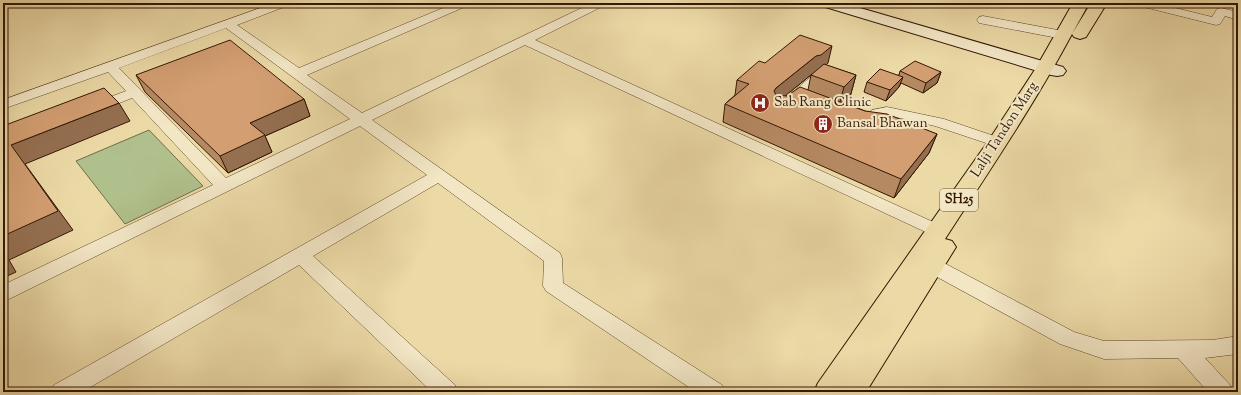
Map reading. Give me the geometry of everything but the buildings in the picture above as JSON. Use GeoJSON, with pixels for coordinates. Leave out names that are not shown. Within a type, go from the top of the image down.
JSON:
{"type":"FeatureCollection","features":[{"type":"Feature","properties":{"kind":"main road","name":"Lalji Tandon Marg"},"geometry":{"type":"LineString","coordinates":[[828,392],[1023,127],[1051,69],[1063,35],[1081,3]]}},
{"type":"Feature","properties":{"kind":"main road","name":"Lalji Tandon Marg"},"geometry":{"type":"LineString","coordinates":[[850,392],[925,262],[938,231],[998,142],[1099,3]]}},
{"type":"Feature","properties":{"kind":"street"},"geometry":{"type":"LineString","coordinates":[[3,105],[285,3]]}},
{"type":"Feature","properties":{"kind":"street"},"geometry":{"type":"LineString","coordinates":[[297,74],[465,3]]}},
{"type":"Feature","properties":{"kind":"street"},"geometry":{"type":"LineString","coordinates":[[3,294],[602,3]]}},
{"type":"Feature","properties":{"kind":"street"},"geometry":{"type":"LineString","coordinates":[[827,3],[1051,69]]}},
{"type":"Feature","properties":{"kind":"street"},"geometry":{"type":"LineString","coordinates":[[1140,3],[1216,21],[1221,12],[1238,16]]}},
{"type":"Feature","properties":{"kind":"street"},"geometry":{"type":"LineString","coordinates":[[983,20],[1063,35]]}},
{"type":"Feature","properties":{"kind":"street"},"geometry":{"type":"LineString","coordinates":[[228,24],[553,258],[553,286],[714,392]]}},
{"type":"Feature","properties":{"kind":"street"},"geometry":{"type":"LineString","coordinates":[[525,40],[938,231]]}},
{"type":"Feature","properties":{"kind":"street"},"geometry":{"type":"LineString","coordinates":[[110,66],[224,186]]}},
{"type":"Feature","properties":{"kind":"street"},"geometry":{"type":"LineString","coordinates":[[779,110],[818,78]]}},
{"type":"Feature","properties":{"kind":"street"},"geometry":{"type":"LineString","coordinates":[[84,112],[135,92]]}},
{"type":"Feature","properties":{"kind":"street"},"geometry":{"type":"LineString","coordinates":[[794,98],[808,104]]}},
{"type":"Feature","properties":{"kind":"street"},"geometry":{"type":"LineString","coordinates":[[849,120],[864,124],[877,113],[887,111],[939,122],[998,142]]}},
{"type":"Feature","properties":{"kind":"street"},"geometry":{"type":"LineString","coordinates":[[62,392],[438,176]]}},
{"type":"Feature","properties":{"kind":"street"},"geometry":{"type":"LineString","coordinates":[[300,255],[447,392]]}},
{"type":"Feature","properties":{"kind":"street"},"geometry":{"type":"LineString","coordinates":[[925,262],[1067,338],[1104,350],[1213,349],[1238,345]]}},
{"type":"Feature","properties":{"kind":"street"},"geometry":{"type":"LineString","coordinates":[[1183,349],[1222,392]]}},
{"type":"Feature","properties":{"kind":"green space"},"geometry":{"type":"Polygon","coordinates":[[[149,130],[203,186],[125,224],[76,161],[149,130]]]}},
{"type":"Feature","properties":{"kind":"place","name":"Sab Rang Clinic"},"geometry":{"type":"Point","coordinates":[760,103]}},
{"type":"Feature","properties":{"kind":"place","name":"Bansal Bhawan"},"geometry":{"type":"Point","coordinates":[823,124]}}]}
